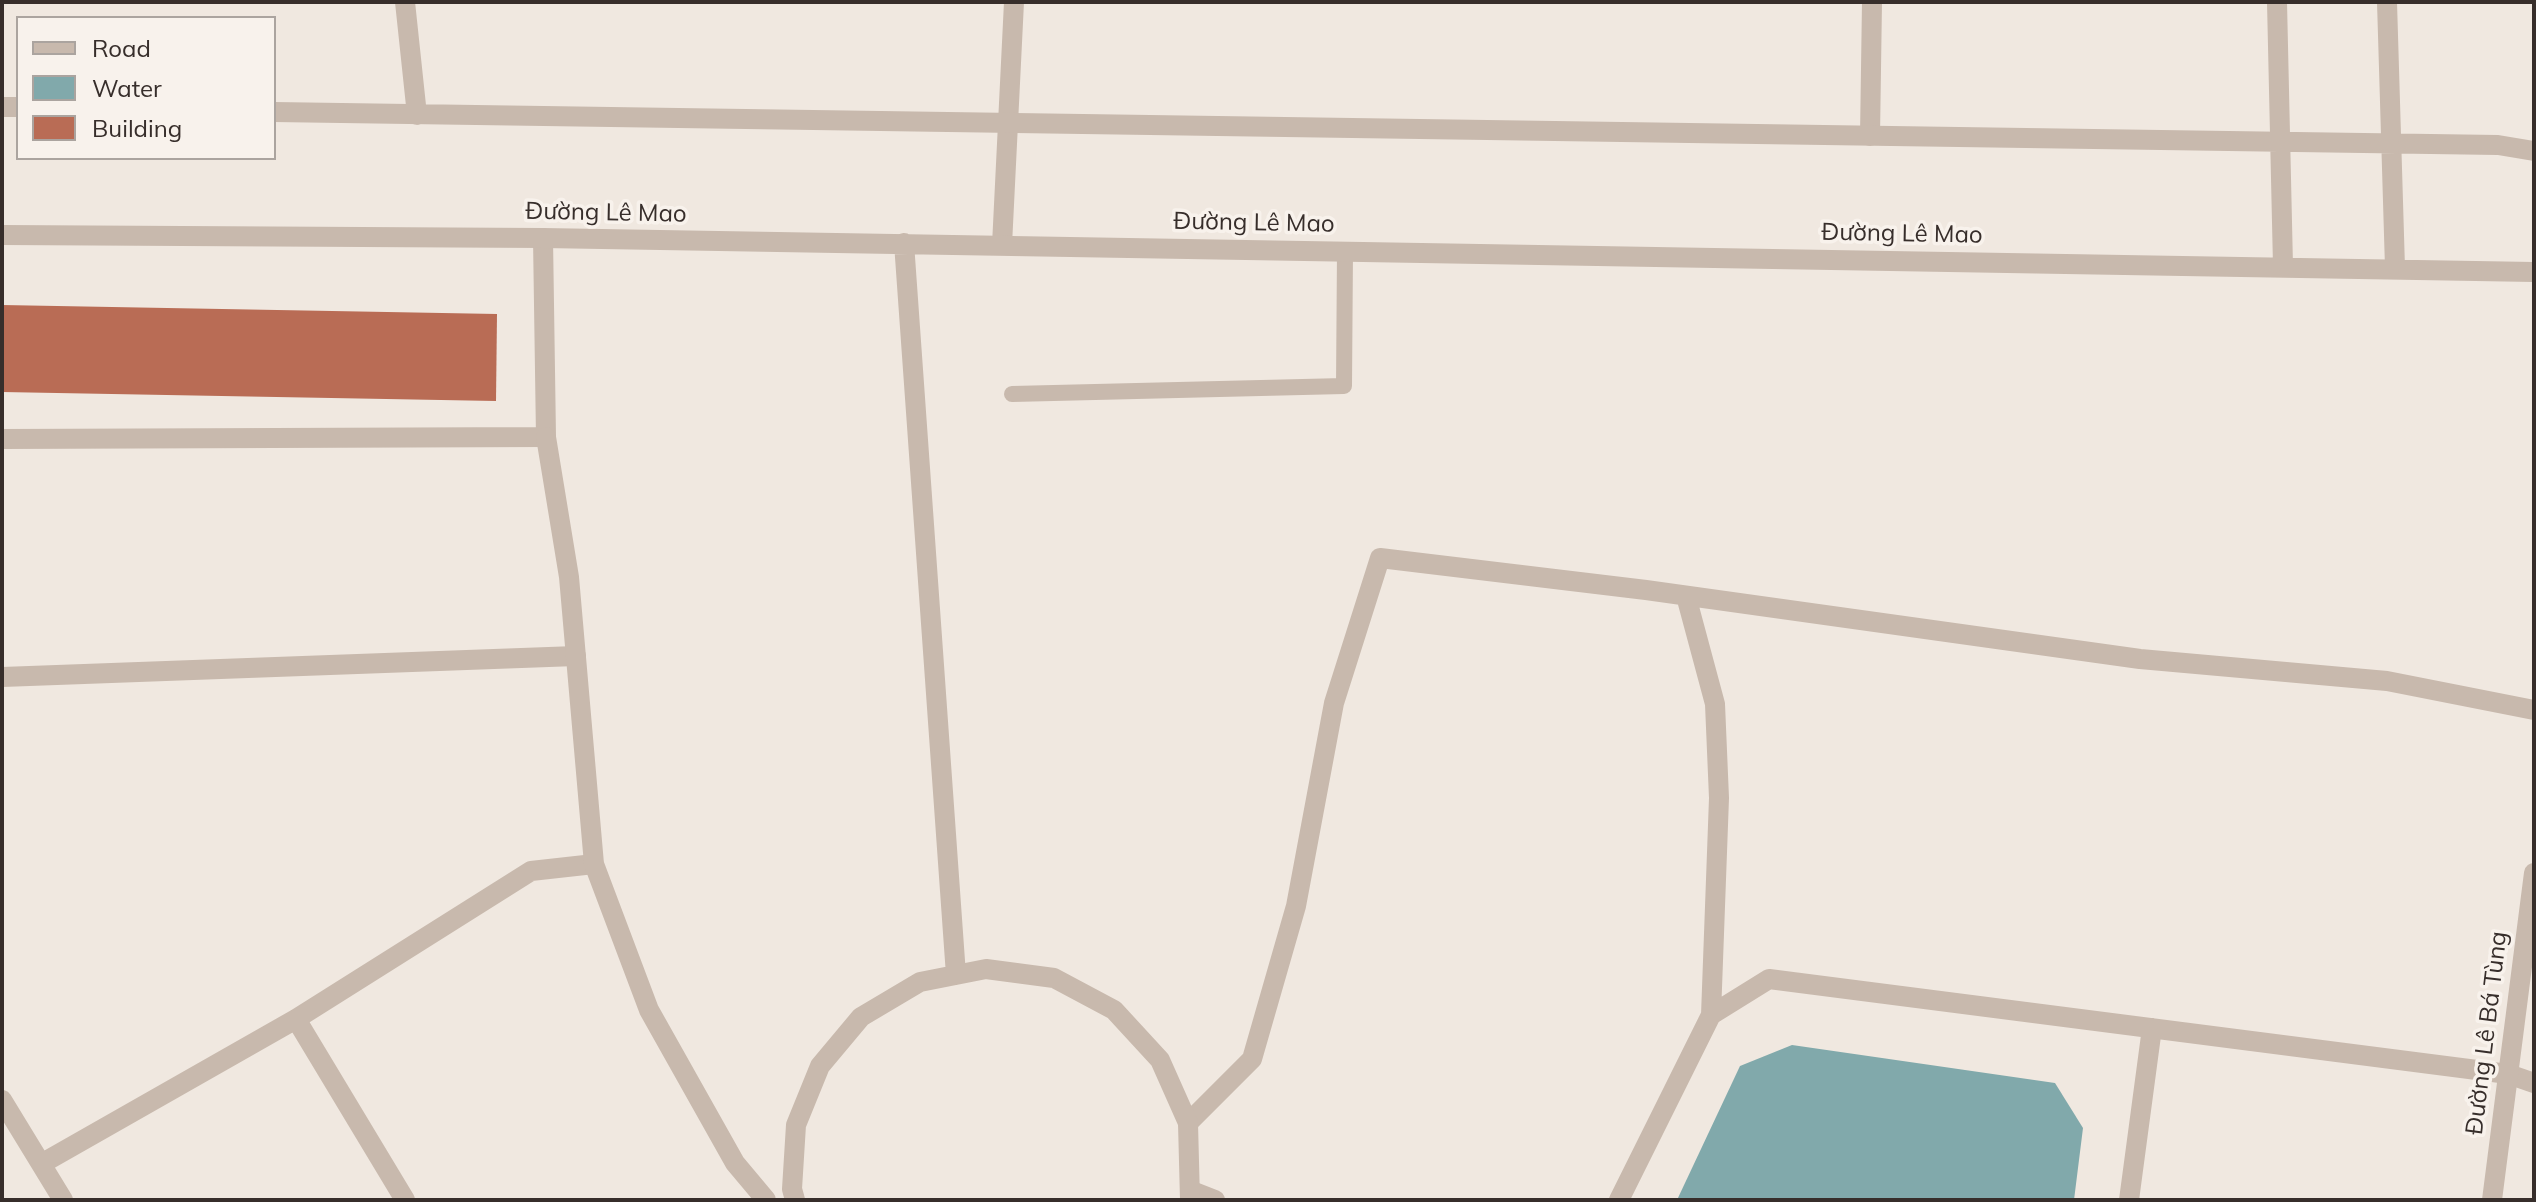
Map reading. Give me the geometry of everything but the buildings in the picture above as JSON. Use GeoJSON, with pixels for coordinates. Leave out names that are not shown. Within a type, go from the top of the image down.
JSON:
{"type":"FeatureCollection","features":[{"type":"Feature","properties":{"kind":"street"},"geometry":{"type":"LineString","coordinates":[[405,2],[417,115]]}},
{"type":"Feature","properties":{"kind":"street"},"geometry":{"type":"LineString","coordinates":[[1002,245],[1014,2]]}},
{"type":"Feature","properties":{"kind":"street"},"geometry":{"type":"LineString","coordinates":[[1870,136],[1872,2]]}},
{"type":"Feature","properties":{"kind":"street"},"geometry":{"type":"LineString","coordinates":[[2277,2],[2283,266]]}},
{"type":"Feature","properties":{"kind":"street"},"geometry":{"type":"LineString","coordinates":[[2387,2],[2395,268]]}},
{"type":"Feature","properties":{"kind":"street"},"geometry":{"type":"LineString","coordinates":[[276,112],[2498,145],[2534,151]]}},
{"type":"Feature","properties":{"kind":"street","name":"Đường Lê Mao"},"geometry":{"type":"LineString","coordinates":[[2,235],[904,243],[2506,269],[2534,272]]}},
{"type":"Feature","properties":{"kind":"street"},"geometry":{"type":"LineString","coordinates":[[543,238],[546,437],[569,577],[594,864],[649,1010],[735,1163],[766,1200]]}},
{"type":"Feature","properties":{"kind":"street"},"geometry":{"type":"LineString","coordinates":[[904,243],[956,975]]}},
{"type":"Feature","properties":{"kind":"street"},"geometry":{"type":"LineString","coordinates":[[2,439],[546,437]]}},
{"type":"Feature","properties":{"kind":"street"},"geometry":{"type":"LineString","coordinates":[[1188,1123],[1252,1059],[1296,906],[1334,703],[1380,558],[1686,596],[2140,659],[2387,681],[2534,710]]}},
{"type":"Feature","properties":{"kind":"street"},"geometry":{"type":"LineString","coordinates":[[1619,1200],[1711,1015],[1719,798],[1715,704],[1686,596]]}},
{"type":"Feature","properties":{"kind":"street"},"geometry":{"type":"LineString","coordinates":[[2,677],[576,656]]}},
{"type":"Feature","properties":{"kind":"street"},"geometry":{"type":"LineString","coordinates":[[41,1164],[296,1019],[531,871],[594,864]]}},
{"type":"Feature","properties":{"kind":"street","name":"Đường Lê Bá Tùng"},"geometry":{"type":"LineString","coordinates":[[2492,1200],[2534,873]]}},
{"type":"Feature","properties":{"kind":"street"},"geometry":{"type":"LineString","coordinates":[[795,1200],[792,1189],[796,1125],[820,1066],[861,1017],[920,982],[986,969],[1054,978],[1114,1010],[1160,1060],[1188,1123],[1191,1196],[1215,1200]]}},
{"type":"Feature","properties":{"kind":"street"},"geometry":{"type":"LineString","coordinates":[[1711,1015],[1769,979],[2508,1074],[2534,1083]]}},
{"type":"Feature","properties":{"kind":"street"},"geometry":{"type":"LineString","coordinates":[[296,1019],[405,1200]]}},
{"type":"Feature","properties":{"kind":"street"},"geometry":{"type":"LineString","coordinates":[[2129,1200],[2152,1028]]}},
{"type":"Feature","properties":{"kind":"street"},"geometry":{"type":"LineString","coordinates":[[2,1100],[63,1200]]}},
{"type":"Feature","properties":{"kind":"lane"},"geometry":{"type":"LineString","coordinates":[[1012,394],[1344,386],[1345,251]]}},
{"type":"Feature","properties":{"kind":"water"},"geometry":{"type":"Polygon","coordinates":[[[1792,1045],[2055,1083],[2083,1128],[2074,1200],[1677,1200],[1740,1066],[1792,1045]]]}}]}
